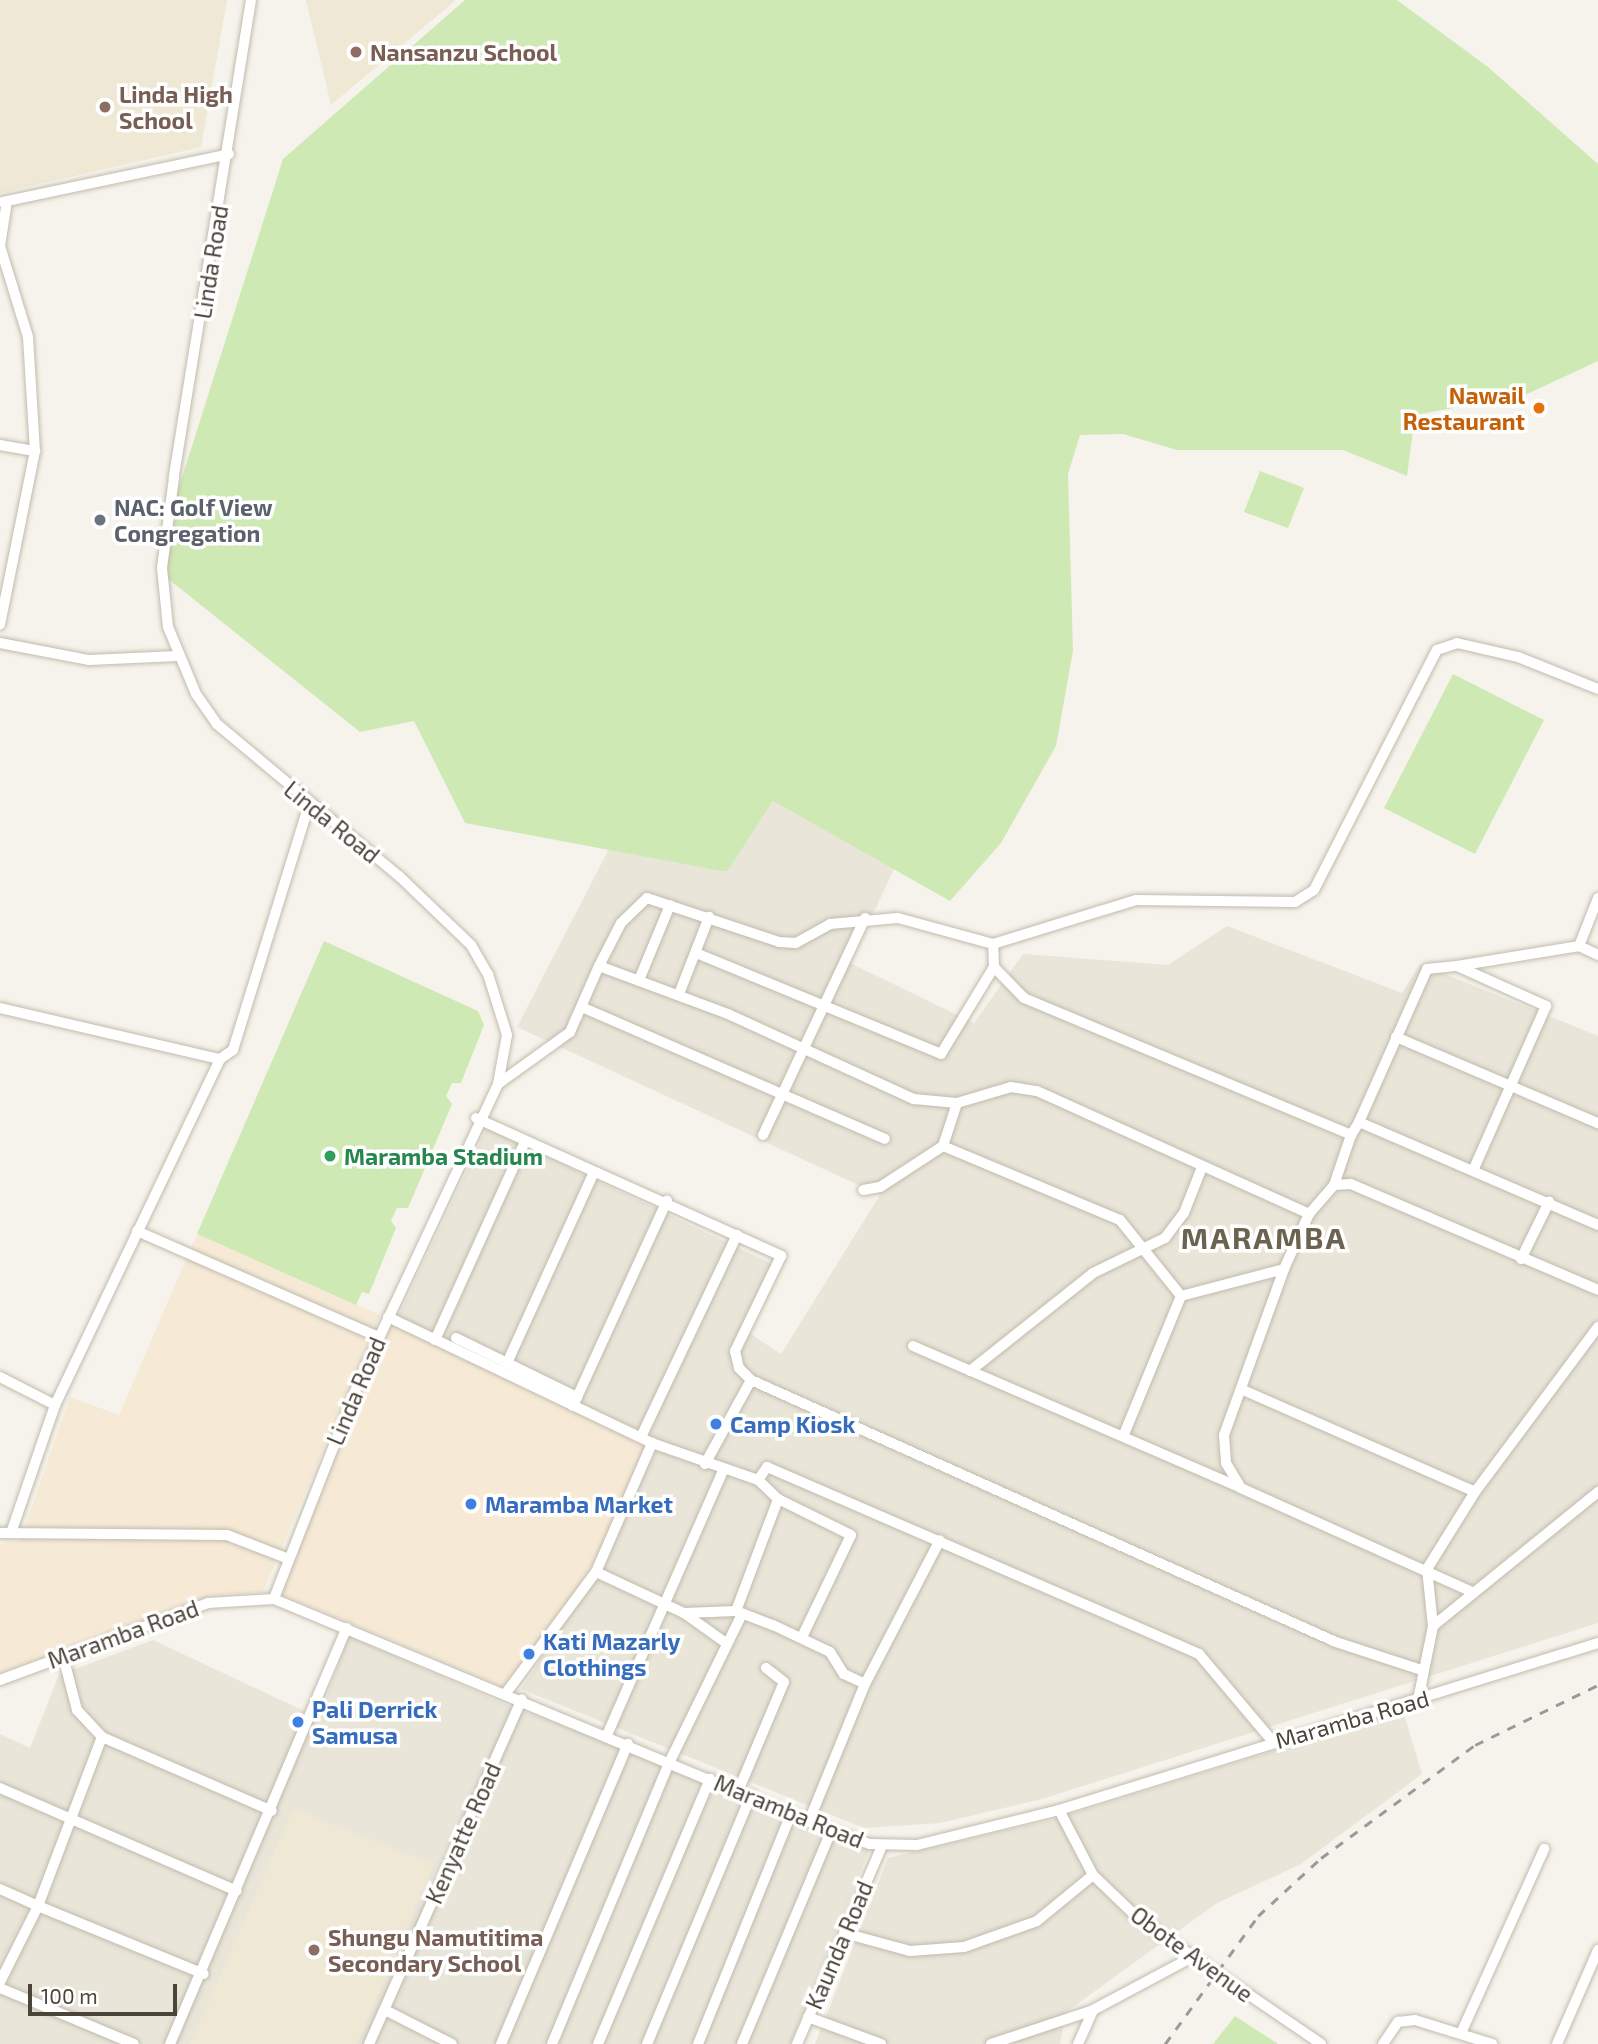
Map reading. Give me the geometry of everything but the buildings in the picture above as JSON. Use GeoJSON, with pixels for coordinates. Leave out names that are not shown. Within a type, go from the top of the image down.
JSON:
{"type":"FeatureCollection","features":[{"type":"Feature","properties":{"kind":"street","name":"Linda Road"},"geometry":{"type":"LineString","coordinates":[[251,0],[229,154],[162,568],[164,608],[178,656],[217,724],[309,805],[445,916],[479,958],[508,1035],[498,1084],[476,1118],[379,1337],[274,1599]]}},
{"type":"Feature","properties":{"kind":"street"},"geometry":{"type":"LineString","coordinates":[[0,624],[35,451],[28,337],[0,246],[4,202],[229,154]]}},
{"type":"Feature","properties":{"kind":"street"},"geometry":{"type":"LineString","coordinates":[[0,444],[35,451]]}},
{"type":"Feature","properties":{"kind":"street"},"geometry":{"type":"LineString","coordinates":[[0,643],[89,660],[178,656]]}},
{"type":"Feature","properties":{"kind":"street"},"geometry":{"type":"LineString","coordinates":[[498,1084],[562,1041],[584,1008],[599,965],[635,904],[647,898],[792,943],[816,928],[865,918],[923,922],[993,944],[1136,900],[1308,899],[1429,661],[1446,645],[1518,657],[1598,689]]}},
{"type":"Feature","properties":{"kind":"street"},"geometry":{"type":"LineString","coordinates":[[289,1559],[227,1535],[5,1533],[55,1405],[220,1059],[233,1050],[240,1034],[309,805]]}},
{"type":"Feature","properties":{"kind":"street"},"geometry":{"type":"LineString","coordinates":[[1578,946],[1598,898]]}},
{"type":"Feature","properties":{"kind":"street"},"geometry":{"type":"LineString","coordinates":[[639,980],[670,905]]}},
{"type":"Feature","properties":{"kind":"street"},"geometry":{"type":"LineString","coordinates":[[679,994],[709,917]]}},
{"type":"Feature","properties":{"kind":"street"},"geometry":{"type":"LineString","coordinates":[[763,1135],[821,1006],[865,918]]}},
{"type":"Feature","properties":{"kind":"street"},"geometry":{"type":"LineString","coordinates":[[696,953],[941,1054],[994,967],[993,944]]}},
{"type":"Feature","properties":{"kind":"street"},"geometry":{"type":"LineString","coordinates":[[1241,1488],[1226,1463],[1224,1435],[1243,1390],[1284,1269],[1309,1214],[1334,1185],[1351,1135],[1427,969],[1578,946],[1598,955]]}},
{"type":"Feature","properties":{"kind":"street"},"geometry":{"type":"LineString","coordinates":[[599,965],[679,994],[914,1099],[957,1103],[1011,1087],[1037,1091],[1309,1214]]}},
{"type":"Feature","properties":{"kind":"street"},"geometry":{"type":"LineString","coordinates":[[1457,966],[1546,1006],[1509,1084],[1473,1171]]}},
{"type":"Feature","properties":{"kind":"street"},"geometry":{"type":"LineString","coordinates":[[994,967],[1024,998],[1351,1135]]}},
{"type":"Feature","properties":{"kind":"street"},"geometry":{"type":"LineString","coordinates":[[0,1008],[220,1059]]}},
{"type":"Feature","properties":{"kind":"street"},"geometry":{"type":"LineString","coordinates":[[584,1008],[782,1091],[885,1139]]}},
{"type":"Feature","properties":{"kind":"street"},"geometry":{"type":"LineString","coordinates":[[1396,1037],[1598,1123]]}},
{"type":"Feature","properties":{"kind":"street"},"geometry":{"type":"LineString","coordinates":[[863,1190],[880,1187],[943,1146],[957,1103]]}},
{"type":"Feature","properties":{"kind":"street"},"geometry":{"type":"LineString","coordinates":[[476,1118],[593,1174],[667,1201],[781,1256],[735,1351],[739,1368],[751,1380],[1336,1642],[1421,1670]]}},
{"type":"Feature","properties":{"kind":"street"},"geometry":{"type":"LineString","coordinates":[[1359,1122],[1598,1225]]}},
{"type":"Feature","properties":{"kind":"street"},"geometry":{"type":"LineString","coordinates":[[435,1340],[525,1142]]}},
{"type":"Feature","properties":{"kind":"street"},"geometry":{"type":"LineString","coordinates":[[943,1146],[1120,1220],[1147,1250],[1181,1296]]}},
{"type":"Feature","properties":{"kind":"street"},"geometry":{"type":"LineString","coordinates":[[970,1371],[1093,1273],[1147,1250],[1184,1213],[1202,1167]]}},
{"type":"Feature","properties":{"kind":"street"},"geometry":{"type":"LineString","coordinates":[[507,1363],[593,1174]]}},
{"type":"Feature","properties":{"kind":"street"},"geometry":{"type":"LineString","coordinates":[[1334,1185],[1371,1189],[1521,1259],[1598,1290]]}},
{"type":"Feature","properties":{"kind":"street"},"geometry":{"type":"LineString","coordinates":[[575,1402],[667,1201]]}},
{"type":"Feature","properties":{"kind":"street"},"geometry":{"type":"LineString","coordinates":[[1521,1259],[1549,1202]]}},
{"type":"Feature","properties":{"kind":"street"},"geometry":{"type":"LineString","coordinates":[[137,1231],[379,1337]]}},
{"type":"Feature","properties":{"kind":"street"},"geometry":{"type":"LineString","coordinates":[[641,1437],[737,1235]]}},
{"type":"Feature","properties":{"kind":"street"},"geometry":{"type":"LineString","coordinates":[[1181,1296],[1284,1269]]}},
{"type":"Feature","properties":{"kind":"street"},"geometry":{"type":"LineString","coordinates":[[1124,1434],[1181,1296]]}},
{"type":"Feature","properties":{"kind":"street"},"geometry":{"type":"LineString","coordinates":[[388,1317],[575,1402]]}},
{"type":"Feature","properties":{"kind":"street"},"geometry":{"type":"LineString","coordinates":[[1418,1700],[1421,1670],[1433,1626],[1427,1569],[1475,1492],[1598,1327]]}},
{"type":"Feature","properties":{"kind":"street"},"geometry":{"type":"LineString","coordinates":[[456,1338],[652,1443],[723,1471],[758,1480],[778,1499],[851,1535],[802,1637]]}},
{"type":"Feature","properties":{"kind":"street"},"geometry":{"type":"LineString","coordinates":[[913,1346],[1124,1434],[1427,1569],[1470,1591]]}},
{"type":"Feature","properties":{"kind":"street"},"geometry":{"type":"LineString","coordinates":[[0,1377],[55,1405]]}},
{"type":"Feature","properties":{"kind":"street"},"geometry":{"type":"LineString","coordinates":[[705,1464],[751,1380]]}},
{"type":"Feature","properties":{"kind":"street"},"geometry":{"type":"LineString","coordinates":[[1243,1390],[1475,1492]]}},
{"type":"Feature","properties":{"kind":"street"},"geometry":{"type":"LineString","coordinates":[[506,1693],[596,1572],[652,1443]]}},
{"type":"Feature","properties":{"kind":"street"},"geometry":{"type":"LineString","coordinates":[[758,1480],[767,1467],[777,1466],[940,1541],[1199,1654],[1273,1742]]}},
{"type":"Feature","properties":{"kind":"street"},"geometry":{"type":"LineString","coordinates":[[607,1735],[660,1604],[723,1471]]}},
{"type":"Feature","properties":{"kind":"street"},"geometry":{"type":"LineString","coordinates":[[1433,1626],[1470,1591],[1598,1492]]}},
{"type":"Feature","properties":{"kind":"street"},"geometry":{"type":"LineString","coordinates":[[552,2044],[670,1761],[739,1613],[778,1499]]}},
{"type":"Feature","properties":{"kind":"street"},"geometry":{"type":"LineString","coordinates":[[809,1821],[865,1684],[940,1541]]}},
{"type":"Feature","properties":{"kind":"street"},"geometry":{"type":"LineString","coordinates":[[596,1572],[660,1604],[684,1612],[739,1613],[802,1637],[830,1652],[844,1674],[865,1684]]}},
{"type":"Feature","properties":{"kind":"street","name":"Maramba Road"},"geometry":{"type":"LineString","coordinates":[[0,1680],[208,1603],[274,1599],[739,1789],[831,1831],[882,1846],[959,1839],[1598,1643]]}},
{"type":"Feature","properties":{"kind":"street"},"geometry":{"type":"LineString","coordinates":[[684,1612],[726,1643]]}},
{"type":"Feature","properties":{"kind":"street"},"geometry":{"type":"LineString","coordinates":[[170,2044],[204,1974],[347,1628]]}},
{"type":"Feature","properties":{"kind":"street"},"geometry":{"type":"LineString","coordinates":[[63,1656],[77,1710],[103,1737],[272,1811]]}},
{"type":"Feature","properties":{"kind":"street"},"geometry":{"type":"LineString","coordinates":[[739,1789],[784,1682],[766,1668]]}},
{"type":"Feature","properties":{"kind":"street","name":"Kenyatte Road"},"geometry":{"type":"LineString","coordinates":[[369,2044],[522,1699]]}},
{"type":"Feature","properties":{"kind":"street"},"geometry":{"type":"LineString","coordinates":[[0,1982],[38,1906],[67,1818],[103,1737]]}},
{"type":"Feature","properties":{"kind":"street"},"geometry":{"type":"LineString","coordinates":[[501,2044],[628,1744]]}},
{"type":"Feature","properties":{"kind":"street"},"geometry":{"type":"LineString","coordinates":[[598,2044],[710,1779]]}},
{"type":"Feature","properties":{"kind":"street"},"geometry":{"type":"LineString","coordinates":[[0,1788],[237,1891]]}},
{"type":"Feature","properties":{"kind":"street"},"geometry":{"type":"LineString","coordinates":[[646,2044],[751,1795]]}},
{"type":"Feature","properties":{"kind":"street","name":"Obote Avenue"},"geometry":{"type":"LineString","coordinates":[[1059,1810],[1093,1875],[1141,1921],[1321,2044]]}},
{"type":"Feature","properties":{"kind":"street"},"geometry":{"type":"LineString","coordinates":[[698,2044],[791,1814]]}},
{"type":"Feature","properties":{"kind":"street"},"geometry":{"type":"LineString","coordinates":[[742,2044],[831,1831]]}},
{"type":"Feature","properties":{"kind":"street","name":"Kaunda Road"},"geometry":{"type":"LineString","coordinates":[[797,2044],[882,1846]]}},
{"type":"Feature","properties":{"kind":"street"},"geometry":{"type":"LineString","coordinates":[[1462,2031],[1544,1849]]}},
{"type":"Feature","properties":{"kind":"street"},"geometry":{"type":"LineString","coordinates":[[844,1933],[910,1951],[964,1947],[1037,1921],[1093,1875]]}},
{"type":"Feature","properties":{"kind":"street"},"geometry":{"type":"LineString","coordinates":[[0,1889],[204,1974]]}},
{"type":"Feature","properties":{"kind":"street"},"geometry":{"type":"LineString","coordinates":[[1557,2044],[1598,1950]]}},
{"type":"Feature","properties":{"kind":"street"},"geometry":{"type":"LineString","coordinates":[[991,2044],[1093,2010],[1194,1956]]}},
{"type":"Feature","properties":{"kind":"street"},"geometry":{"type":"LineString","coordinates":[[0,1988],[134,2044]]}},
{"type":"Feature","properties":{"kind":"street"},"geometry":{"type":"LineString","coordinates":[[385,2010],[452,2044]]}},
{"type":"Feature","properties":{"kind":"street"},"geometry":{"type":"LineString","coordinates":[[1078,2044],[1093,2010]]}},
{"type":"Feature","properties":{"kind":"street"},"geometry":{"type":"LineString","coordinates":[[808,2017],[881,2044]]}},
{"type":"Feature","properties":{"kind":"street"},"geometry":{"type":"LineString","coordinates":[[1383,2044],[1398,2022],[1428,2020],[1492,2044]]}},
{"type":"Feature","properties":{"kind":"shaded area","name":"Linda High School"},"geometry":{"type":"Polygon","coordinates":[[[0,0],[227,0],[201,147],[0,193],[0,0]]]}},
{"type":"Feature","properties":{"kind":"shaded area","name":"Nansanzu School"},"geometry":{"type":"Polygon","coordinates":[[[306,0],[456,0],[331,105],[306,0]]]}},
{"type":"Feature","properties":{"kind":"shaded area"},"geometry":{"type":"Polygon","coordinates":[[[773,801],[894,869],[850,963],[974,1023],[1023,954],[1168,965],[1227,926],[1402,993],[1420,964],[1598,1036],[1598,1623],[1042,1799],[940,1823],[864,1828],[521,1689],[598,1570],[661,1441],[398,1317],[487,1128],[772,1264],[743,1329],[781,1354],[880,1195],[517,1027],[610,847],[727,872],[773,801]]]}},
{"type":"Feature","properties":{"kind":"shaded area"},"geometry":{"type":"Polygon","coordinates":[[[197,1234],[380,1315],[263,1592],[212,1595],[0,1672],[0,1544],[20,1541],[70,1397],[119,1415],[197,1234]]]}},
{"type":"Feature","properties":{"kind":"shaded area","name":"Maramba Market"},"geometry":{"type":"Polygon","coordinates":[[[391,1321],[655,1448],[564,1616],[504,1687],[279,1593],[391,1321]]]}},
{"type":"Feature","properties":{"kind":"shaded area"},"geometry":{"type":"Polygon","coordinates":[[[349,1636],[509,1706],[874,1839],[790,2044],[0,2044],[0,1734],[30,1748],[59,1675],[153,1640],[319,1718],[349,1636]]]}},
{"type":"Feature","properties":{"kind":"shaded area"},"geometry":{"type":"Polygon","coordinates":[[[1403,1711],[1422,1774],[1301,1864],[1217,1903],[1066,2012],[1060,2044],[815,2044],[888,1858],[1051,1820],[1403,1711]]]}},
{"type":"Feature","properties":{"kind":"shaded area","name":"Shungu Namutitima Secondary School"},"geometry":{"type":"Polygon","coordinates":[[[293,1809],[434,1864],[357,2044],[190,2044],[293,1809]]]}},
{"type":"Feature","properties":{"kind":"green space"},"geometry":{"type":"Polygon","coordinates":[[[465,0],[1397,0],[1488,67],[1598,164],[1598,361],[1525,395],[1415,415],[1407,476],[1343,450],[1177,450],[1123,434],[1080,435],[1068,474],[1073,651],[1056,746],[1001,843],[950,901],[773,801],[727,872],[465,823],[414,721],[360,732],[167,578],[166,528],[283,159],[465,0]]]}},
{"type":"Feature","properties":{"kind":"green space"},"geometry":{"type":"Polygon","coordinates":[[[1260,471],[1304,488],[1288,528],[1244,512],[1260,471]]]}},
{"type":"Feature","properties":{"kind":"green space"},"geometry":{"type":"Polygon","coordinates":[[[1453,674],[1544,720],[1475,854],[1384,808],[1453,674]]]}},
{"type":"Feature","properties":{"kind":"green space","name":"Maramba Stadium"},"geometry":{"type":"Polygon","coordinates":[[[324,941],[478,1011],[484,1025],[461,1083],[452,1083],[446,1096],[452,1104],[408,1208],[397,1208],[391,1221],[396,1228],[369,1294],[362,1292],[356,1305],[197,1234],[324,941]]]}},
{"type":"Feature","properties":{"kind":"green space"},"geometry":{"type":"Polygon","coordinates":[[[1235,2016],[1278,2044],[1213,2044],[1235,2016]]]}},
{"type":"Feature","properties":{"kind":"railway"},"geometry":{"type":"LineString","coordinates":[[1165,2044],[1258,1916],[1321,1858],[1475,1745],[1598,1685]]}},
{"type":"Feature","properties":{"kind":"place","name":"Nansanzu School"},"geometry":{"type":"Point","coordinates":[356,52]}},
{"type":"Feature","properties":{"kind":"place","name":"Linda High School"},"geometry":{"type":"Point","coordinates":[105,107]}},
{"type":"Feature","properties":{"kind":"place","name":"Nawail Restaurant"},"geometry":{"type":"Point","coordinates":[1539,408]}},
{"type":"Feature","properties":{"kind":"place","name":"NAC: Golf View Congregation"},"geometry":{"type":"Point","coordinates":[100,520]}},
{"type":"Feature","properties":{"kind":"place","name":"Maramba Stadium"},"geometry":{"type":"Point","coordinates":[330,1156]}},
{"type":"Feature","properties":{"kind":"place","name":"Camp Kiosk"},"geometry":{"type":"Point","coordinates":[716,1424]}},
{"type":"Feature","properties":{"kind":"place","name":"Maramba Market"},"geometry":{"type":"Point","coordinates":[471,1504]}},
{"type":"Feature","properties":{"kind":"place","name":"Kati Mazarly Clothings"},"geometry":{"type":"Point","coordinates":[529,1654]}},
{"type":"Feature","properties":{"kind":"place","name":"Pali Derrick Samusa"},"geometry":{"type":"Point","coordinates":[298,1722]}},
{"type":"Feature","properties":{"kind":"place","name":"Shungu Namutitima Secondary School"},"geometry":{"type":"Point","coordinates":[314,1950]}},
{"type":"Feature","properties":{"kind":"district","name":"MARAMBA"},"geometry":{"type":"Point","coordinates":[1264,1237]}}]}
